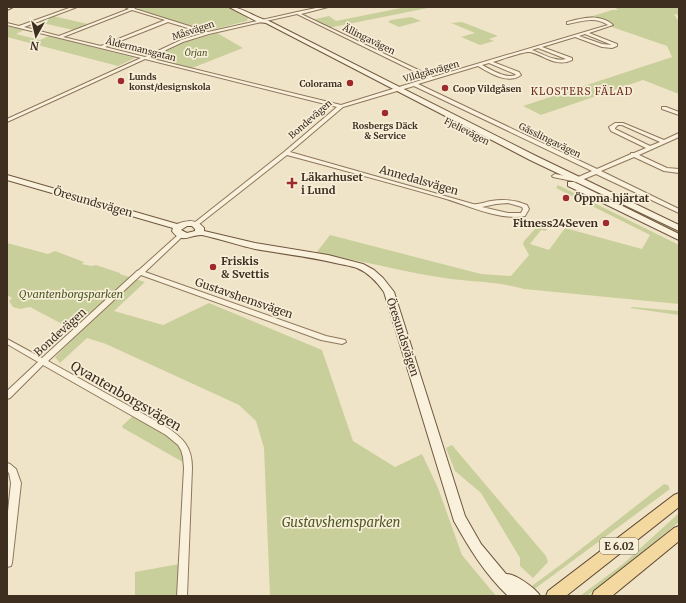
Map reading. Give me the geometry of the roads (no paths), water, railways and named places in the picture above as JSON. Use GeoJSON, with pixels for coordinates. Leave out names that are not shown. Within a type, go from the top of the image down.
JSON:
{"type":"FeatureCollection","features":[{"type":"Feature","properties":{"kind":"main road","name":"Fjelievägen"},"geometry":{"type":"LineString","coordinates":[[232,7],[260,21],[267,22],[578,180],[679,228]]}},
{"type":"Feature","properties":{"kind":"main road","name":"Fjelievägen"},"geometry":{"type":"LineString","coordinates":[[260,21],[259,23],[389,91],[582,190],[679,237]]}},
{"type":"Feature","properties":{"kind":"main road","name":"Öresundsvägen"},"geometry":{"type":"LineString","coordinates":[[7,177],[179,231],[190,236],[198,228],[237,242],[328,258],[360,266],[371,272],[380,280],[389,292],[459,517],[476,548],[504,583],[518,596]]}},
{"type":"Feature","properties":{"kind":"main road","name":"E 6.02"},"geometry":{"type":"LineString","coordinates":[[558,595],[679,499]]}},
{"type":"Feature","properties":{"kind":"main road","name":"E 6.02"},"geometry":{"type":"LineString","coordinates":[[600,596],[679,532]]}},
{"type":"Feature","properties":{"kind":"main road","name":"Öresundsvägen"},"geometry":{"type":"LineString","coordinates":[[495,570],[533,596]]}},
{"type":"Feature","properties":{"kind":"street"},"geometry":{"type":"LineString","coordinates":[[20,27],[74,7]]}},
{"type":"Feature","properties":{"kind":"street","name":"Måsvägen"},"geometry":{"type":"LineString","coordinates":[[7,121],[182,41],[208,33],[326,7]]}},
{"type":"Feature","properties":{"kind":"street"},"geometry":{"type":"LineString","coordinates":[[59,37],[132,8],[208,33]]}},
{"type":"Feature","properties":{"kind":"street","name":"Ällingavägen"},"geometry":{"type":"LineString","coordinates":[[297,13],[433,79]]}},
{"type":"Feature","properties":{"kind":"street","name":"Vildgåsvägen"},"geometry":{"type":"LineString","coordinates":[[389,91],[612,25],[600,19],[586,18],[568,23]]}},
{"type":"Feature","properties":{"kind":"street"},"geometry":{"type":"LineString","coordinates":[[101,47],[169,20]]}},
{"type":"Feature","properties":{"kind":"street","name":"Åldermansgatan"},"geometry":{"type":"LineString","coordinates":[[7,24],[341,106]]}},
{"type":"Feature","properties":{"kind":"street"},"geometry":{"type":"LineString","coordinates":[[575,36],[606,46],[616,45],[586,33]]}},
{"type":"Feature","properties":{"kind":"street"},"geometry":{"type":"LineString","coordinates":[[529,50],[559,61],[567,61],[570,59],[539,47]]}},
{"type":"Feature","properties":{"kind":"street"},"geometry":{"type":"LineString","coordinates":[[478,65],[508,78],[516,78],[519,75],[490,62]]}},
{"type":"Feature","properties":{"kind":"street","name":"Gässlingavägen"},"geometry":{"type":"LineString","coordinates":[[414,84],[679,211]]}},
{"type":"Feature","properties":{"kind":"street","name":"Bondevägen"},"geometry":{"type":"LineString","coordinates":[[198,228],[341,106],[389,91]]}},
{"type":"Feature","properties":{"kind":"street"},"geometry":{"type":"LineString","coordinates":[[664,108],[679,114]]}},
{"type":"Feature","properties":{"kind":"street"},"geometry":{"type":"LineString","coordinates":[[649,147],[613,130],[612,127],[614,125],[623,124],[663,141]]}},
{"type":"Feature","properties":{"kind":"street"},"geometry":{"type":"LineString","coordinates":[[555,176],[578,180],[593,171],[679,134]]}},
{"type":"Feature","properties":{"kind":"street","name":"Annedalsvägen"},"geometry":{"type":"LineString","coordinates":[[286,153],[514,216],[523,215],[526,209],[525,206],[520,204],[505,201],[478,206]]}},
{"type":"Feature","properties":{"kind":"street"},"geometry":{"type":"LineString","coordinates":[[633,154],[666,170],[679,171]]}},
{"type":"Feature","properties":{"kind":"street"},"geometry":{"type":"LineString","coordinates":[[578,180],[582,190]]}},
{"type":"Feature","properties":{"kind":"street","name":"Bondevägen"},"geometry":{"type":"LineString","coordinates":[[7,396],[139,272],[179,231]]}},
{"type":"Feature","properties":{"kind":"street","name":"Gustavshemsvägen"},"geometry":{"type":"LineString","coordinates":[[139,272],[324,338],[342,342]]}},
{"type":"Feature","properties":{"kind":"street","name":"Qvantenborgsvägen"},"geometry":{"type":"LineString","coordinates":[[7,341],[166,432],[178,440],[184,447],[188,456],[188,472],[182,596]]}},
{"type":"Feature","properties":{"kind":"street"},"geometry":{"type":"LineString","coordinates":[[7,466],[13,471],[16,483],[7,564]]}},
{"type":"Feature","properties":{"kind":"place","name":"Lunds konst/designskola"},"geometry":{"type":"Point","coordinates":[121,81]}},
{"type":"Feature","properties":{"kind":"place","name":"Colorama"},"geometry":{"type":"Point","coordinates":[350,83]}},
{"type":"Feature","properties":{"kind":"place","name":"Coop Vildgåsen"},"geometry":{"type":"Point","coordinates":[445,88]}},
{"type":"Feature","properties":{"kind":"place","name":"Rosbergs Däck & Service"},"geometry":{"type":"Point","coordinates":[385,113]}},
{"type":"Feature","properties":{"kind":"place","name":"Läkarhuset i Lund"},"geometry":{"type":"Point","coordinates":[292,183]}},
{"type":"Feature","properties":{"kind":"place","name":"Öppna hjärtat"},"geometry":{"type":"Point","coordinates":[566,198]}},
{"type":"Feature","properties":{"kind":"place","name":"Fitness24Seven"},"geometry":{"type":"Point","coordinates":[606,223]}},
{"type":"Feature","properties":{"kind":"place","name":"Friskis & Svettis"},"geometry":{"type":"Point","coordinates":[213,267]}},
{"type":"Feature","properties":{"kind":"district","name":"KLOSTERS FÄLAD"},"geometry":{"type":"Point","coordinates":[582,91]}},
{"type":"Feature","properties":{"kind":"park label","name":"Örjan"},"geometry":{"type":"Point","coordinates":[196,52]}},
{"type":"Feature","properties":{"kind":"park label","name":"Qvantenborgsparken"},"geometry":{"type":"Point","coordinates":[71,294]}},
{"type":"Feature","properties":{"kind":"park label","name":"Gustavshemsparken"},"geometry":{"type":"Point","coordinates":[341,522]}}]}
